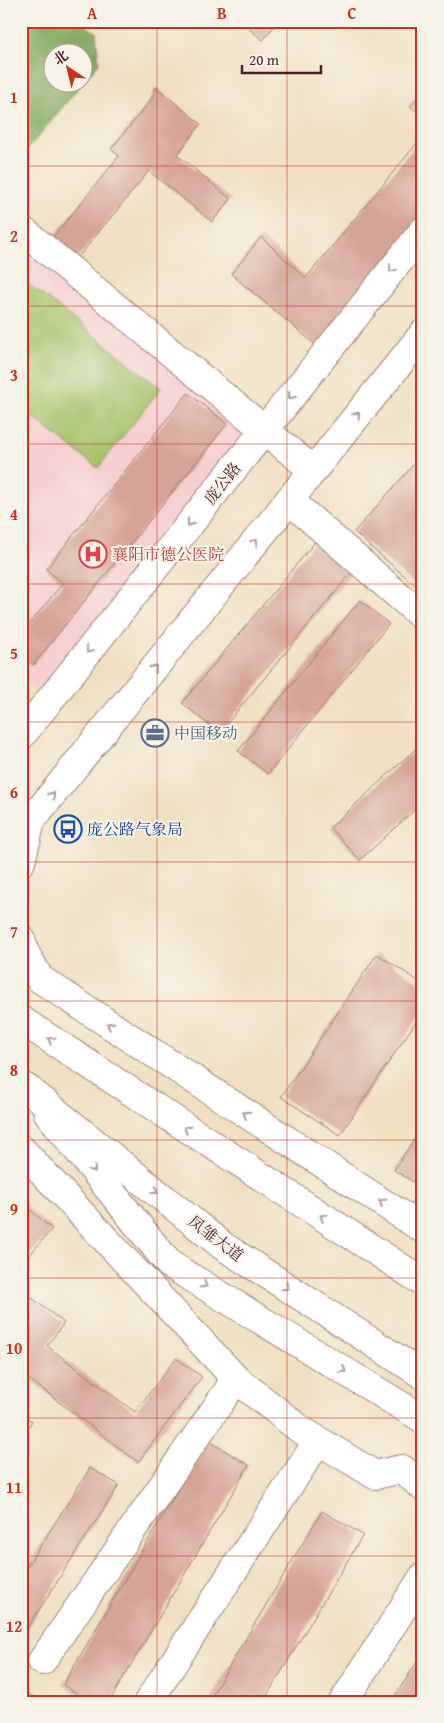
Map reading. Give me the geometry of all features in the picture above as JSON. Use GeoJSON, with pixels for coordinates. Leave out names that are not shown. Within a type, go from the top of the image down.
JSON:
{"type":"FeatureCollection","features":[{"type":"Feature","properties":{"kind":"main road"},"geometry":{"type":"LineString","coordinates":[[21,228],[313,470]]}},
{"type":"Feature","properties":{"kind":"main road","name":"庞公路"},"geometry":{"type":"LineString","coordinates":[[21,736],[423,231]]}},
{"type":"Feature","properties":{"kind":"main road"},"geometry":{"type":"LineString","coordinates":[[21,862],[26,827],[313,470],[419,345]]}},
{"type":"Feature","properties":{"kind":"main road"},"geometry":{"type":"LineString","coordinates":[[289,500],[423,617]]}},
{"type":"Feature","properties":{"kind":"main road"},"geometry":{"type":"LineString","coordinates":[[21,939],[24,951],[40,979],[423,1229]]}},
{"type":"Feature","properties":{"kind":"main road"},"geometry":{"type":"LineString","coordinates":[[21,1020],[423,1282]]}},
{"type":"Feature","properties":{"kind":"main road"},"geometry":{"type":"LineString","coordinates":[[25,1087],[169,1264],[423,1419]]}},
{"type":"Feature","properties":{"kind":"main road","name":"凤雏大道"},"geometry":{"type":"LineString","coordinates":[[25,1087],[223,1246],[423,1375]]}},
{"type":"Feature","properties":{"kind":"main road"},"geometry":{"type":"LineString","coordinates":[[22,1153],[236,1379],[301,1430],[375,1475],[402,1469],[423,1487]]}},
{"type":"Feature","properties":{"kind":"main road"},"geometry":{"type":"LineString","coordinates":[[42,1661],[236,1379]]}},
{"type":"Feature","properties":{"kind":"main road"},"geometry":{"type":"LineString","coordinates":[[148,1702],[318,1441]]}},
{"type":"Feature","properties":{"kind":"main road"},"geometry":{"type":"LineString","coordinates":[[343,1702],[423,1577]]}},
{"type":"Feature","properties":{"kind":"shaded area","name":"襄阳市德公医院"},"geometry":{"type":"Polygon","coordinates":[[[21,229],[264,430],[50,700],[21,679],[21,229]]]}},
{"type":"Feature","properties":{"kind":"green space"},"geometry":{"type":"Polygon","coordinates":[[[21,21],[78,21],[96,32],[99,63],[92,71],[92,42],[42,42],[42,92],[75,92],[21,157],[21,21]]]}},
{"type":"Feature","properties":{"kind":"green space"},"geometry":{"type":"Polygon","coordinates":[[[21,278],[161,388],[98,468],[21,408],[21,278]]]}},
{"type":"Feature","properties":{"kind":"green space"},"geometry":{"type":"Polygon","coordinates":[[[21,1682],[51,1702],[21,1702],[21,1682]]]}},
{"type":"Feature","properties":{"kind":"building"},"geometry":{"type":"Polygon","coordinates":[[[240,21],[278,21],[263,40],[240,21]]]}},
{"type":"Feature","properties":{"kind":"building"},"geometry":{"type":"Polygon","coordinates":[[[156,87],[201,124],[177,155],[231,199],[212,222],[149,171],[75,261],[50,241],[119,156],[111,149],[150,101],[156,87]]]}},
{"type":"Feature","properties":{"kind":"building"},"geometry":{"type":"Polygon","coordinates":[[[423,90],[423,116],[410,106],[423,90]]]}},
{"type":"Feature","properties":{"kind":"building"},"geometry":{"type":"Polygon","coordinates":[[[423,136],[423,217],[317,346],[231,274],[261,237],[306,278],[423,136]]]}},
{"type":"Feature","properties":{"kind":"building"},"geometry":{"type":"Polygon","coordinates":[[[188,393],[227,424],[33,665],[21,656],[21,634],[63,583],[46,569],[188,393]]]}},
{"type":"Feature","properties":{"kind":"building"},"geometry":{"type":"Polygon","coordinates":[[[415,463],[423,470],[423,592],[354,532],[415,463]]]}},
{"type":"Feature","properties":{"kind":"building"},"geometry":{"type":"Polygon","coordinates":[[[315,542],[352,572],[219,733],[182,703],[315,542]]]}},
{"type":"Feature","properties":{"kind":"building"},"geometry":{"type":"Polygon","coordinates":[[[360,600],[389,624],[268,774],[238,751],[360,600]]]}},
{"type":"Feature","properties":{"kind":"building"},"geometry":{"type":"Polygon","coordinates":[[[423,742],[423,802],[360,860],[330,828],[423,742]]]}},
{"type":"Feature","properties":{"kind":"building"},"geometry":{"type":"Polygon","coordinates":[[[377,954],[423,984],[423,1011],[340,1135],[281,1097],[377,954]]]}},
{"type":"Feature","properties":{"kind":"building"},"geometry":{"type":"Polygon","coordinates":[[[423,1126],[423,1188],[394,1170],[423,1126]]]}},
{"type":"Feature","properties":{"kind":"building"},"geometry":{"type":"Polygon","coordinates":[[[21,1202],[52,1229],[21,1265],[21,1202]]]}},
{"type":"Feature","properties":{"kind":"building"},"geometry":{"type":"Polygon","coordinates":[[[28,1295],[64,1323],[47,1346],[135,1412],[176,1358],[202,1377],[138,1462],[21,1373],[21,1304],[28,1295]]]}},
{"type":"Feature","properties":{"kind":"building"},"geometry":{"type":"Polygon","coordinates":[[[21,1414],[32,1421],[21,1438],[21,1414]]]}},
{"type":"Feature","properties":{"kind":"building"},"geometry":{"type":"Polygon","coordinates":[[[207,1440],[249,1465],[109,1702],[91,1702],[63,1685],[207,1440]]]}},
{"type":"Feature","properties":{"kind":"building"},"geometry":{"type":"Polygon","coordinates":[[[90,1468],[119,1485],[21,1638],[21,1576],[90,1468]]]}},
{"type":"Feature","properties":{"kind":"building"},"geometry":{"type":"Polygon","coordinates":[[[322,1511],[363,1535],[263,1702],[208,1702],[322,1511]]]}},
{"type":"Feature","properties":{"kind":"building"},"geometry":{"type":"Polygon","coordinates":[[[423,1653],[423,1702],[391,1702],[423,1653]]]}},
{"type":"Feature","properties":{"kind":"place","name":"襄阳市德公医院"},"geometry":{"type":"Point","coordinates":[93,554]}},
{"type":"Feature","properties":{"kind":"place","name":"中国移动"},"geometry":{"type":"Point","coordinates":[155,733]}},
{"type":"Feature","properties":{"kind":"place","name":"庞公路气象局"},"geometry":{"type":"Point","coordinates":[68,829]}}]}
